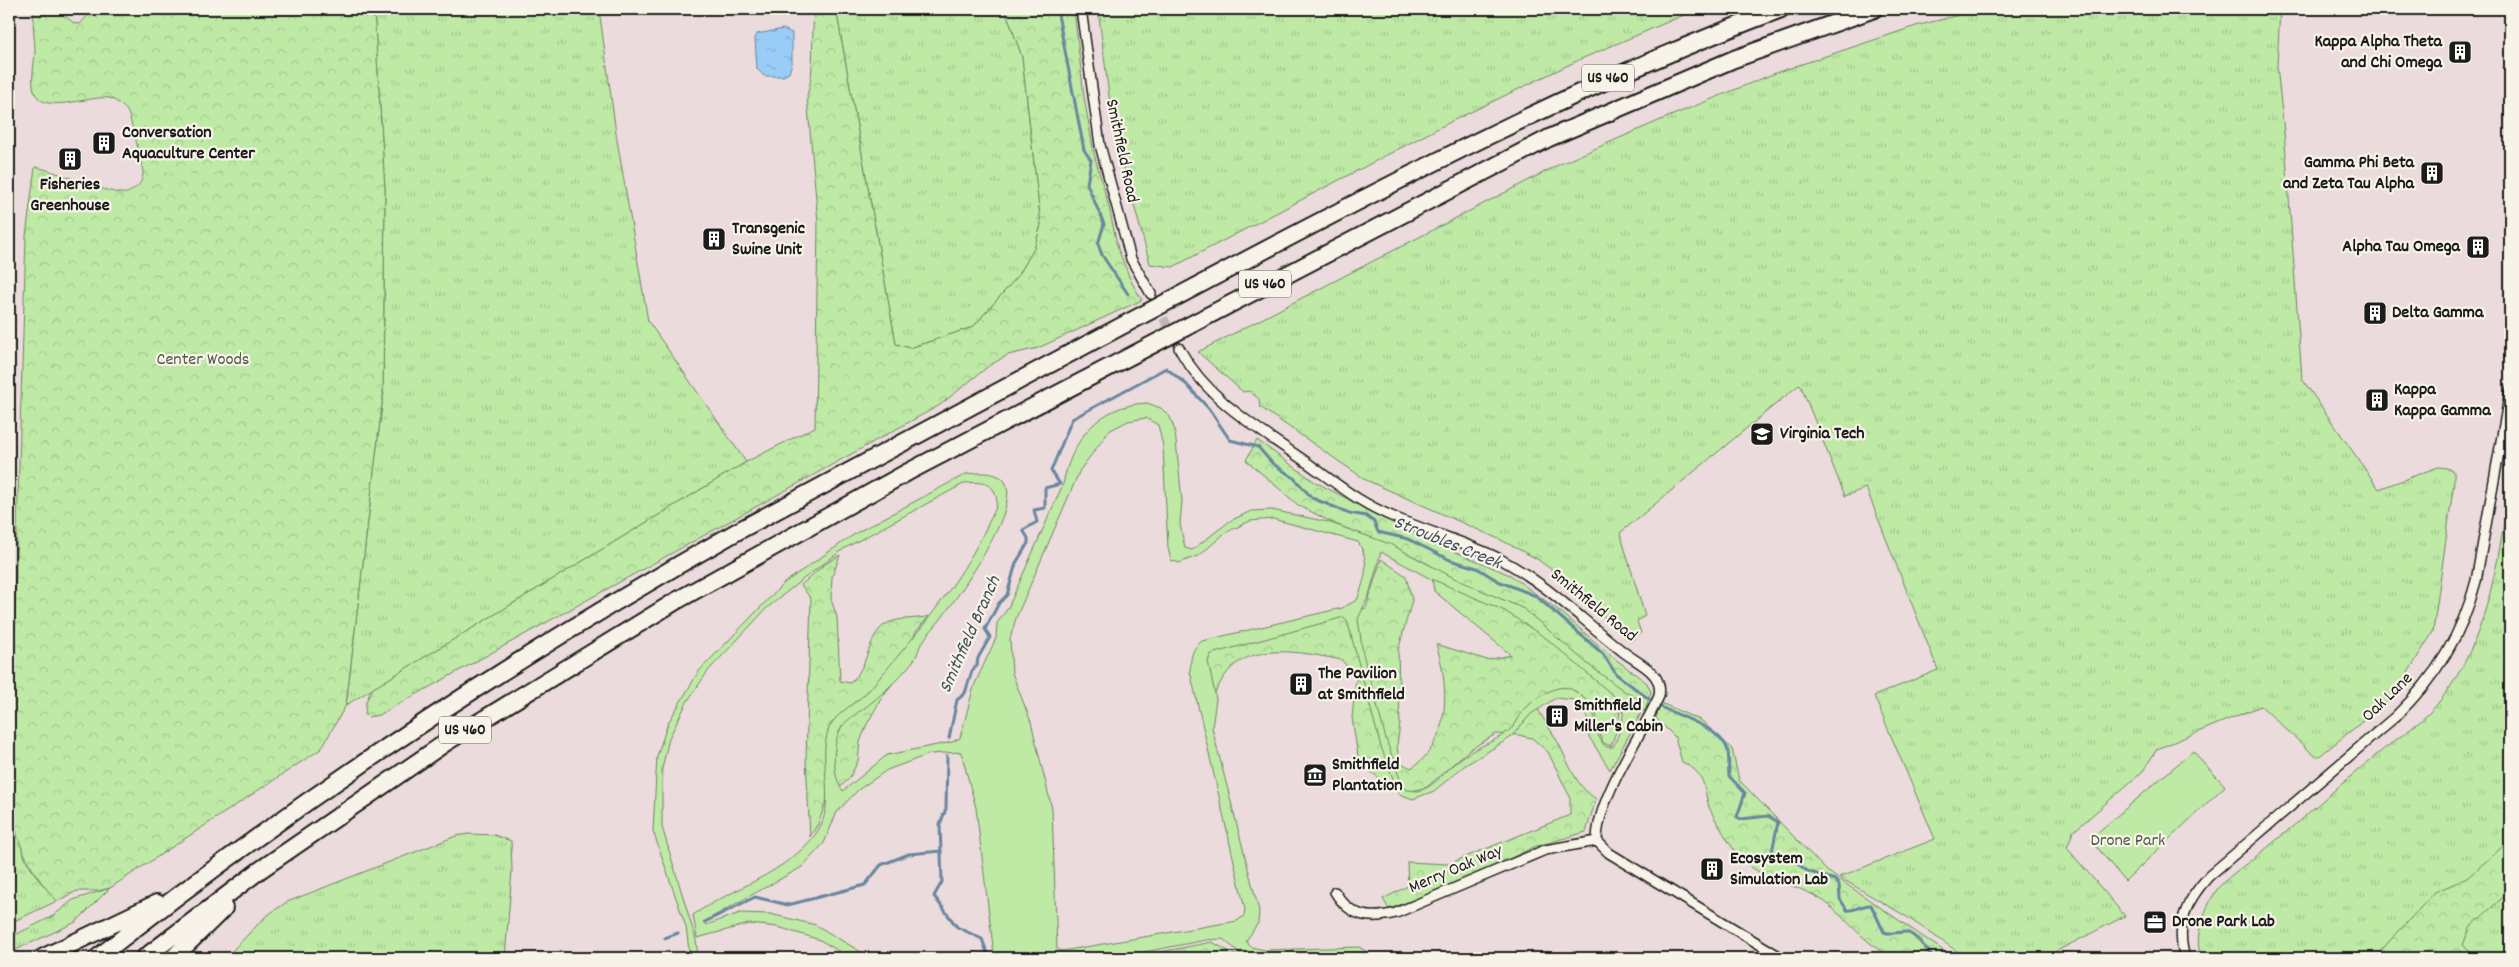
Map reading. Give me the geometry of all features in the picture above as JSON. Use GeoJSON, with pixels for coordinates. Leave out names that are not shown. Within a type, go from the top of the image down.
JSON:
{"type":"FeatureCollection","features":[{"type":"Feature","properties":{"kind":"highway","name":"US 460"},"geometry":{"type":"LineString","coordinates":[[97,958],[177,895],[300,806],[500,673],[664,573],[738,531],[1285,240],[1540,110],[1632,68],[1781,9]]}},
{"type":"Feature","properties":{"kind":"highway","name":"US 460"},"geometry":{"type":"LineString","coordinates":[[144,958],[260,870],[446,743],[545,680],[676,601],[908,472],[1549,138],[1726,62],[1874,9]]}},
{"type":"Feature","properties":{"kind":"highway"},"geometry":{"type":"LineString","coordinates":[[173,958],[260,870]]}},
{"type":"Feature","properties":{"kind":"highway"},"geometry":{"type":"LineString","coordinates":[[42,958],[145,908],[177,895]]}},
{"type":"Feature","properties":{"kind":"street","name":"Smithfield Road"},"geometry":{"type":"LineString","coordinates":[[1081,9],[1100,145],[1131,259],[1151,294]]}},
{"type":"Feature","properties":{"kind":"street","name":"Smithfield Road"},"geometry":{"type":"LineString","coordinates":[[1179,348],[1205,386],[1230,408],[1357,498],[1418,526],[1486,552],[1520,571],[1578,613],[1627,655],[1651,670],[1659,685],[1659,696],[1608,799],[1599,824],[1597,841]]}},
{"type":"Feature","properties":{"kind":"street","name":"Oak Lane"},"geometry":{"type":"LineString","coordinates":[[2185,958],[2181,944],[2182,916],[2196,890],[2209,876],[2396,716],[2424,687],[2447,654],[2467,612],[2476,581],[2510,391]]}},
{"type":"Feature","properties":{"kind":"street","name":"Merry Oak Way"},"geometry":{"type":"LineString","coordinates":[[1335,892],[1349,910],[1359,915],[1378,917],[1396,913],[1545,850],[1578,842],[1597,841]]}},
{"type":"Feature","properties":{"kind":"street"},"geometry":{"type":"LineString","coordinates":[[1597,841],[1609,853],[1782,958]]}},
{"type":"Feature","properties":{"kind":"green space","name":"Center Woods"},"geometry":{"type":"Polygon","coordinates":[[[35,9],[56,9],[74,23],[80,24],[94,9],[374,9],[385,189],[383,396],[346,705],[321,749],[110,888],[98,891],[77,891],[57,901],[37,876],[23,850],[14,823],[9,791],[26,236],[35,167],[119,193],[127,193],[137,187],[143,170],[129,115],[126,109],[119,103],[109,98],[101,98],[59,104],[42,100],[36,95],[33,85],[35,50],[33,24],[35,9]]]}},
{"type":"Feature","properties":{"kind":"green space"},"geometry":{"type":"Polygon","coordinates":[[[374,9],[599,9],[617,140],[648,321],[746,462],[346,705],[383,396],[385,189],[374,9]]]}},
{"type":"Feature","properties":{"kind":"green space"},"geometry":{"type":"Polygon","coordinates":[[[815,9],[836,9],[896,344],[910,348],[973,327],[1018,276],[1034,249],[1041,225],[1022,57],[1005,9],[1074,9],[1084,97],[1094,154],[1109,207],[1118,249],[1132,283],[1142,300],[1038,348],[1008,355],[990,365],[940,405],[379,715],[368,717],[365,714],[366,702],[372,689],[746,462],[815,427],[818,222],[807,96],[811,75],[815,9]]]}},
{"type":"Feature","properties":{"kind":"green space"},"geometry":{"type":"Polygon","coordinates":[[[836,9],[1005,9],[1022,57],[1041,225],[1034,249],[1018,276],[973,327],[910,348],[896,344],[836,9]]]}},
{"type":"Feature","properties":{"kind":"green space"},"geometry":{"type":"Polygon","coordinates":[[[1098,9],[1698,9],[1581,59],[1450,122],[1173,267],[1150,264],[1113,127],[1098,9]]]}},
{"type":"Feature","properties":{"kind":"green space"},"geometry":{"type":"Polygon","coordinates":[[[1982,9],[2280,9],[2277,66],[2285,142],[2302,379],[2379,489],[2438,467],[2447,468],[2454,472],[2433,632],[2393,697],[2317,758],[2261,706],[2157,749],[2143,771],[2073,832],[2067,848],[2125,916],[2043,958],[1967,958],[1907,917],[1839,877],[1935,839],[1874,696],[1938,670],[1866,488],[1845,496],[1800,384],[1620,533],[1645,616],[1637,621],[1641,633],[1630,642],[1570,583],[1537,559],[1501,540],[1366,480],[1260,407],[1259,399],[1249,391],[1243,392],[1198,352],[1560,164],[1778,72],[1916,26],[1982,9]]]}},
{"type":"Feature","properties":{"kind":"green space"},"geometry":{"type":"Polygon","coordinates":[[[1147,403],[1161,408],[1170,417],[1175,431],[1182,501],[1180,524],[1185,548],[1192,550],[1230,521],[1251,511],[1272,510],[1328,522],[1390,544],[1456,579],[1524,609],[1589,665],[1624,691],[1640,700],[1641,713],[1610,770],[1589,737],[1588,720],[1581,708],[1574,700],[1556,698],[1531,714],[1510,738],[1464,766],[1434,791],[1413,799],[1399,794],[1381,747],[1347,620],[1344,617],[1211,654],[1208,661],[1216,699],[1212,728],[1259,911],[1258,923],[1246,941],[1251,947],[1265,950],[1359,947],[1377,958],[1246,958],[1223,939],[1206,940],[1114,958],[991,958],[994,955],[976,808],[961,752],[930,754],[887,770],[858,790],[837,812],[824,843],[802,867],[703,922],[706,925],[740,913],[770,914],[816,925],[871,958],[850,958],[820,940],[778,927],[749,924],[697,938],[693,915],[774,870],[789,860],[815,835],[822,823],[825,810],[827,796],[826,741],[832,722],[870,689],[935,610],[964,569],[995,510],[997,500],[992,488],[979,483],[965,483],[845,548],[803,579],[767,608],[708,671],[687,702],[669,738],[662,769],[662,827],[696,940],[698,958],[690,958],[686,927],[653,831],[657,756],[668,723],[699,671],[784,583],[856,533],[966,474],[992,474],[1000,477],[1007,487],[1006,504],[988,548],[961,591],[924,640],[914,660],[882,693],[842,726],[837,737],[834,761],[839,785],[843,791],[887,755],[952,742],[960,738],[974,686],[996,638],[997,623],[1008,608],[1063,484],[1073,453],[1090,427],[1115,410],[1130,405],[1147,403]],[[1146,418],[1128,421],[1109,431],[1080,470],[1016,618],[1010,639],[1012,673],[1031,722],[1052,809],[1057,949],[1062,951],[1237,921],[1244,916],[1245,909],[1190,671],[1192,654],[1202,641],[1342,608],[1357,600],[1365,571],[1366,564],[1358,542],[1273,519],[1250,521],[1225,533],[1200,555],[1179,563],[1171,560],[1168,548],[1163,446],[1158,425],[1146,418]],[[1381,552],[1369,595],[1358,619],[1363,654],[1386,739],[1402,785],[1406,790],[1418,791],[1425,789],[1437,781],[1458,760],[1508,732],[1524,710],[1536,700],[1555,689],[1567,688],[1583,697],[1593,712],[1600,740],[1606,747],[1613,747],[1620,731],[1622,703],[1547,639],[1505,611],[1427,577],[1381,552]]]}},
{"type":"Feature","properties":{"kind":"green space"},"geometry":{"type":"Polygon","coordinates":[[[1257,440],[1315,482],[1423,538],[1510,575],[1562,613],[1610,655],[1647,683],[1651,692],[1645,711],[1620,711],[1618,726],[1611,746],[1603,743],[1594,709],[1575,691],[1550,693],[1534,703],[1559,744],[1578,781],[1596,799],[1586,832],[1534,847],[1463,881],[1389,909],[1383,899],[1408,886],[1407,862],[1448,864],[1570,815],[1570,797],[1548,752],[1532,738],[1496,734],[1469,750],[1427,787],[1407,792],[1392,787],[1371,772],[1358,756],[1352,718],[1356,679],[1342,660],[1302,653],[1274,652],[1260,654],[1236,664],[1224,678],[1208,706],[1204,677],[1210,650],[1366,608],[1381,559],[1406,576],[1412,600],[1398,651],[1400,724],[1397,745],[1399,762],[1411,768],[1424,757],[1434,744],[1440,728],[1444,712],[1445,694],[1436,644],[1487,660],[1511,655],[1434,591],[1430,565],[1397,548],[1335,524],[1298,505],[1246,460],[1257,440]]]}},
{"type":"Feature","properties":{"kind":"green space"},"geometry":{"type":"Polygon","coordinates":[[[2507,505],[2510,506],[2510,958],[2203,958],[2199,950],[2199,932],[2209,903],[2222,883],[2281,836],[2361,767],[2420,722],[2443,697],[2469,653],[2487,606],[2507,505]]]}},
{"type":"Feature","properties":{"kind":"green space"},"geometry":{"type":"Polygon","coordinates":[[[840,555],[832,577],[831,599],[837,617],[840,681],[850,683],[856,676],[875,635],[886,624],[896,620],[929,616],[915,633],[904,669],[882,697],[867,724],[860,742],[858,761],[849,779],[827,799],[818,824],[810,837],[806,759],[811,599],[801,585],[824,565],[840,555]]]}},
{"type":"Feature","properties":{"kind":"green space"},"geometry":{"type":"Polygon","coordinates":[[[1661,703],[1702,721],[1732,749],[1739,780],[1827,871],[1954,958],[1893,958],[1874,947],[1825,902],[1751,867],[1732,847],[1711,811],[1700,776],[1690,766],[1682,762],[1675,737],[1656,718],[1661,703]]]}},
{"type":"Feature","properties":{"kind":"green space","name":"Drone Park"},"geometry":{"type":"Polygon","coordinates":[[[2193,751],[2225,786],[2125,881],[2090,839],[2193,751]]]}},
{"type":"Feature","properties":{"kind":"green space"},"geometry":{"type":"Polygon","coordinates":[[[9,807],[26,861],[57,901],[10,923],[9,807]]]}},
{"type":"Feature","properties":{"kind":"green space"},"geometry":{"type":"Polygon","coordinates":[[[469,834],[494,835],[511,841],[512,870],[505,958],[225,958],[266,916],[287,902],[456,836],[469,834]]]}},
{"type":"Feature","properties":{"kind":"green space"},"geometry":{"type":"Polygon","coordinates":[[[2510,840],[2510,891],[2470,927],[2463,945],[2474,956],[2473,958],[2374,958],[2435,892],[2467,878],[2510,840]]]}},
{"type":"Feature","properties":{"kind":"green space"},"geometry":{"type":"Polygon","coordinates":[[[110,888],[76,922],[9,953],[9,938],[53,916],[73,900],[110,888]]]}},
{"type":"Feature","properties":{"kind":"green space"},"geometry":{"type":"Polygon","coordinates":[[[1212,942],[1241,958],[1130,958],[1212,942]]]}},
{"type":"Feature","properties":{"kind":"water"},"geometry":{"type":"Polygon","coordinates":[[[783,29],[792,33],[792,63],[789,73],[783,76],[764,76],[757,69],[755,39],[757,34],[783,29]]]}},
{"type":"Feature","properties":{"kind":"waterway","name":"Stroubles Creek"},"geometry":{"type":"LineString","coordinates":[[1057,9],[1084,150],[1091,160],[1087,184],[1104,224],[1098,244],[1102,255],[1128,294]]}},
{"type":"Feature","properties":{"kind":"waterway","name":"Stroubles Creek"},"geometry":{"type":"LineString","coordinates":[[949,738],[957,700],[965,693],[972,671],[977,665],[978,658],[990,637],[985,629],[999,603],[1007,595],[1016,563],[1028,543],[1028,538],[1023,530],[1037,522],[1034,510],[1045,508],[1045,488],[1060,484],[1051,471],[1072,419],[1166,368],[1186,384],[1209,409],[1230,440],[1258,447],[1272,463],[1294,478],[1312,498],[1349,513],[1366,516],[1374,522],[1378,532],[1408,539],[1450,560],[1477,568],[1498,581],[1536,596],[1603,654],[1616,674],[1649,699]]}},
{"type":"Feature","properties":{"kind":"waterway","name":"Stroubles Creek"},"geometry":{"type":"LineString","coordinates":[[1661,707],[1707,729],[1723,741],[1728,751],[1729,776],[1745,793],[1737,817],[1741,819],[1768,816],[1778,822],[1772,852],[1774,857],[1788,856],[1807,871],[1835,880],[1839,885],[1840,899],[1847,910],[1871,905],[1884,932],[1904,932],[1912,935],[1934,958]]}},
{"type":"Feature","properties":{"kind":"waterway","name":"Smithfield Branch"},"geometry":{"type":"LineString","coordinates":[[947,756],[946,809],[940,824],[942,882],[934,896],[957,927],[982,939],[988,955]]}},
{"type":"Feature","properties":{"kind":"waterway"},"geometry":{"type":"LineString","coordinates":[[705,922],[755,897],[788,905],[865,885],[881,865],[909,854],[941,851]]}},
{"type":"Feature","properties":{"kind":"waterway"},"geometry":{"type":"LineString","coordinates":[[665,938],[678,933]]}},
{"type":"Feature","properties":{"kind":"waterway"},"geometry":{"type":"LineString","coordinates":[[600,958],[606,955]]}},
{"type":"Feature","properties":{"kind":"tunnel"},"geometry":{"type":"LineString","coordinates":[[1151,294],[1179,348]]}},
{"type":"Feature","properties":{"kind":"place","name":"Kappa Alpha Theta and Chi Omega"},"geometry":{"type":"Point","coordinates":[2460,52]}},
{"type":"Feature","properties":{"kind":"place","name":"Conversation Aquaculture Center"},"geometry":{"type":"Point","coordinates":[104,143]}},
{"type":"Feature","properties":{"kind":"place","name":"Fisheries Greenhouse"},"geometry":{"type":"Point","coordinates":[70,159]}},
{"type":"Feature","properties":{"kind":"place","name":"Gamma Phi Beta and Zeta Tau Alpha"},"geometry":{"type":"Point","coordinates":[2432,173]}},
{"type":"Feature","properties":{"kind":"place","name":"Transgenic Swine Unit"},"geometry":{"type":"Point","coordinates":[714,239]}},
{"type":"Feature","properties":{"kind":"place","name":"Alpha Tau Omega"},"geometry":{"type":"Point","coordinates":[2478,247]}},
{"type":"Feature","properties":{"kind":"place","name":"Delta Gamma"},"geometry":{"type":"Point","coordinates":[2375,313]}},
{"type":"Feature","properties":{"kind":"place","name":"Kappa Kappa Gamma"},"geometry":{"type":"Point","coordinates":[2377,400]}},
{"type":"Feature","properties":{"kind":"place","name":"Virginia Tech"},"geometry":{"type":"Point","coordinates":[1762,434]}},
{"type":"Feature","properties":{"kind":"place","name":"The Pavilion at Smithfield"},"geometry":{"type":"Point","coordinates":[1301,684]}},
{"type":"Feature","properties":{"kind":"place","name":"Smithfield Miller's Cabin"},"geometry":{"type":"Point","coordinates":[1557,716]}},
{"type":"Feature","properties":{"kind":"place","name":"Smithfield Plantation"},"geometry":{"type":"Point","coordinates":[1315,775]}},
{"type":"Feature","properties":{"kind":"place","name":"Ecosystem Simulation Lab"},"geometry":{"type":"Point","coordinates":[1712,869]}},
{"type":"Feature","properties":{"kind":"place","name":"Drone Park Lab"},"geometry":{"type":"Point","coordinates":[2155,922]}}]}
